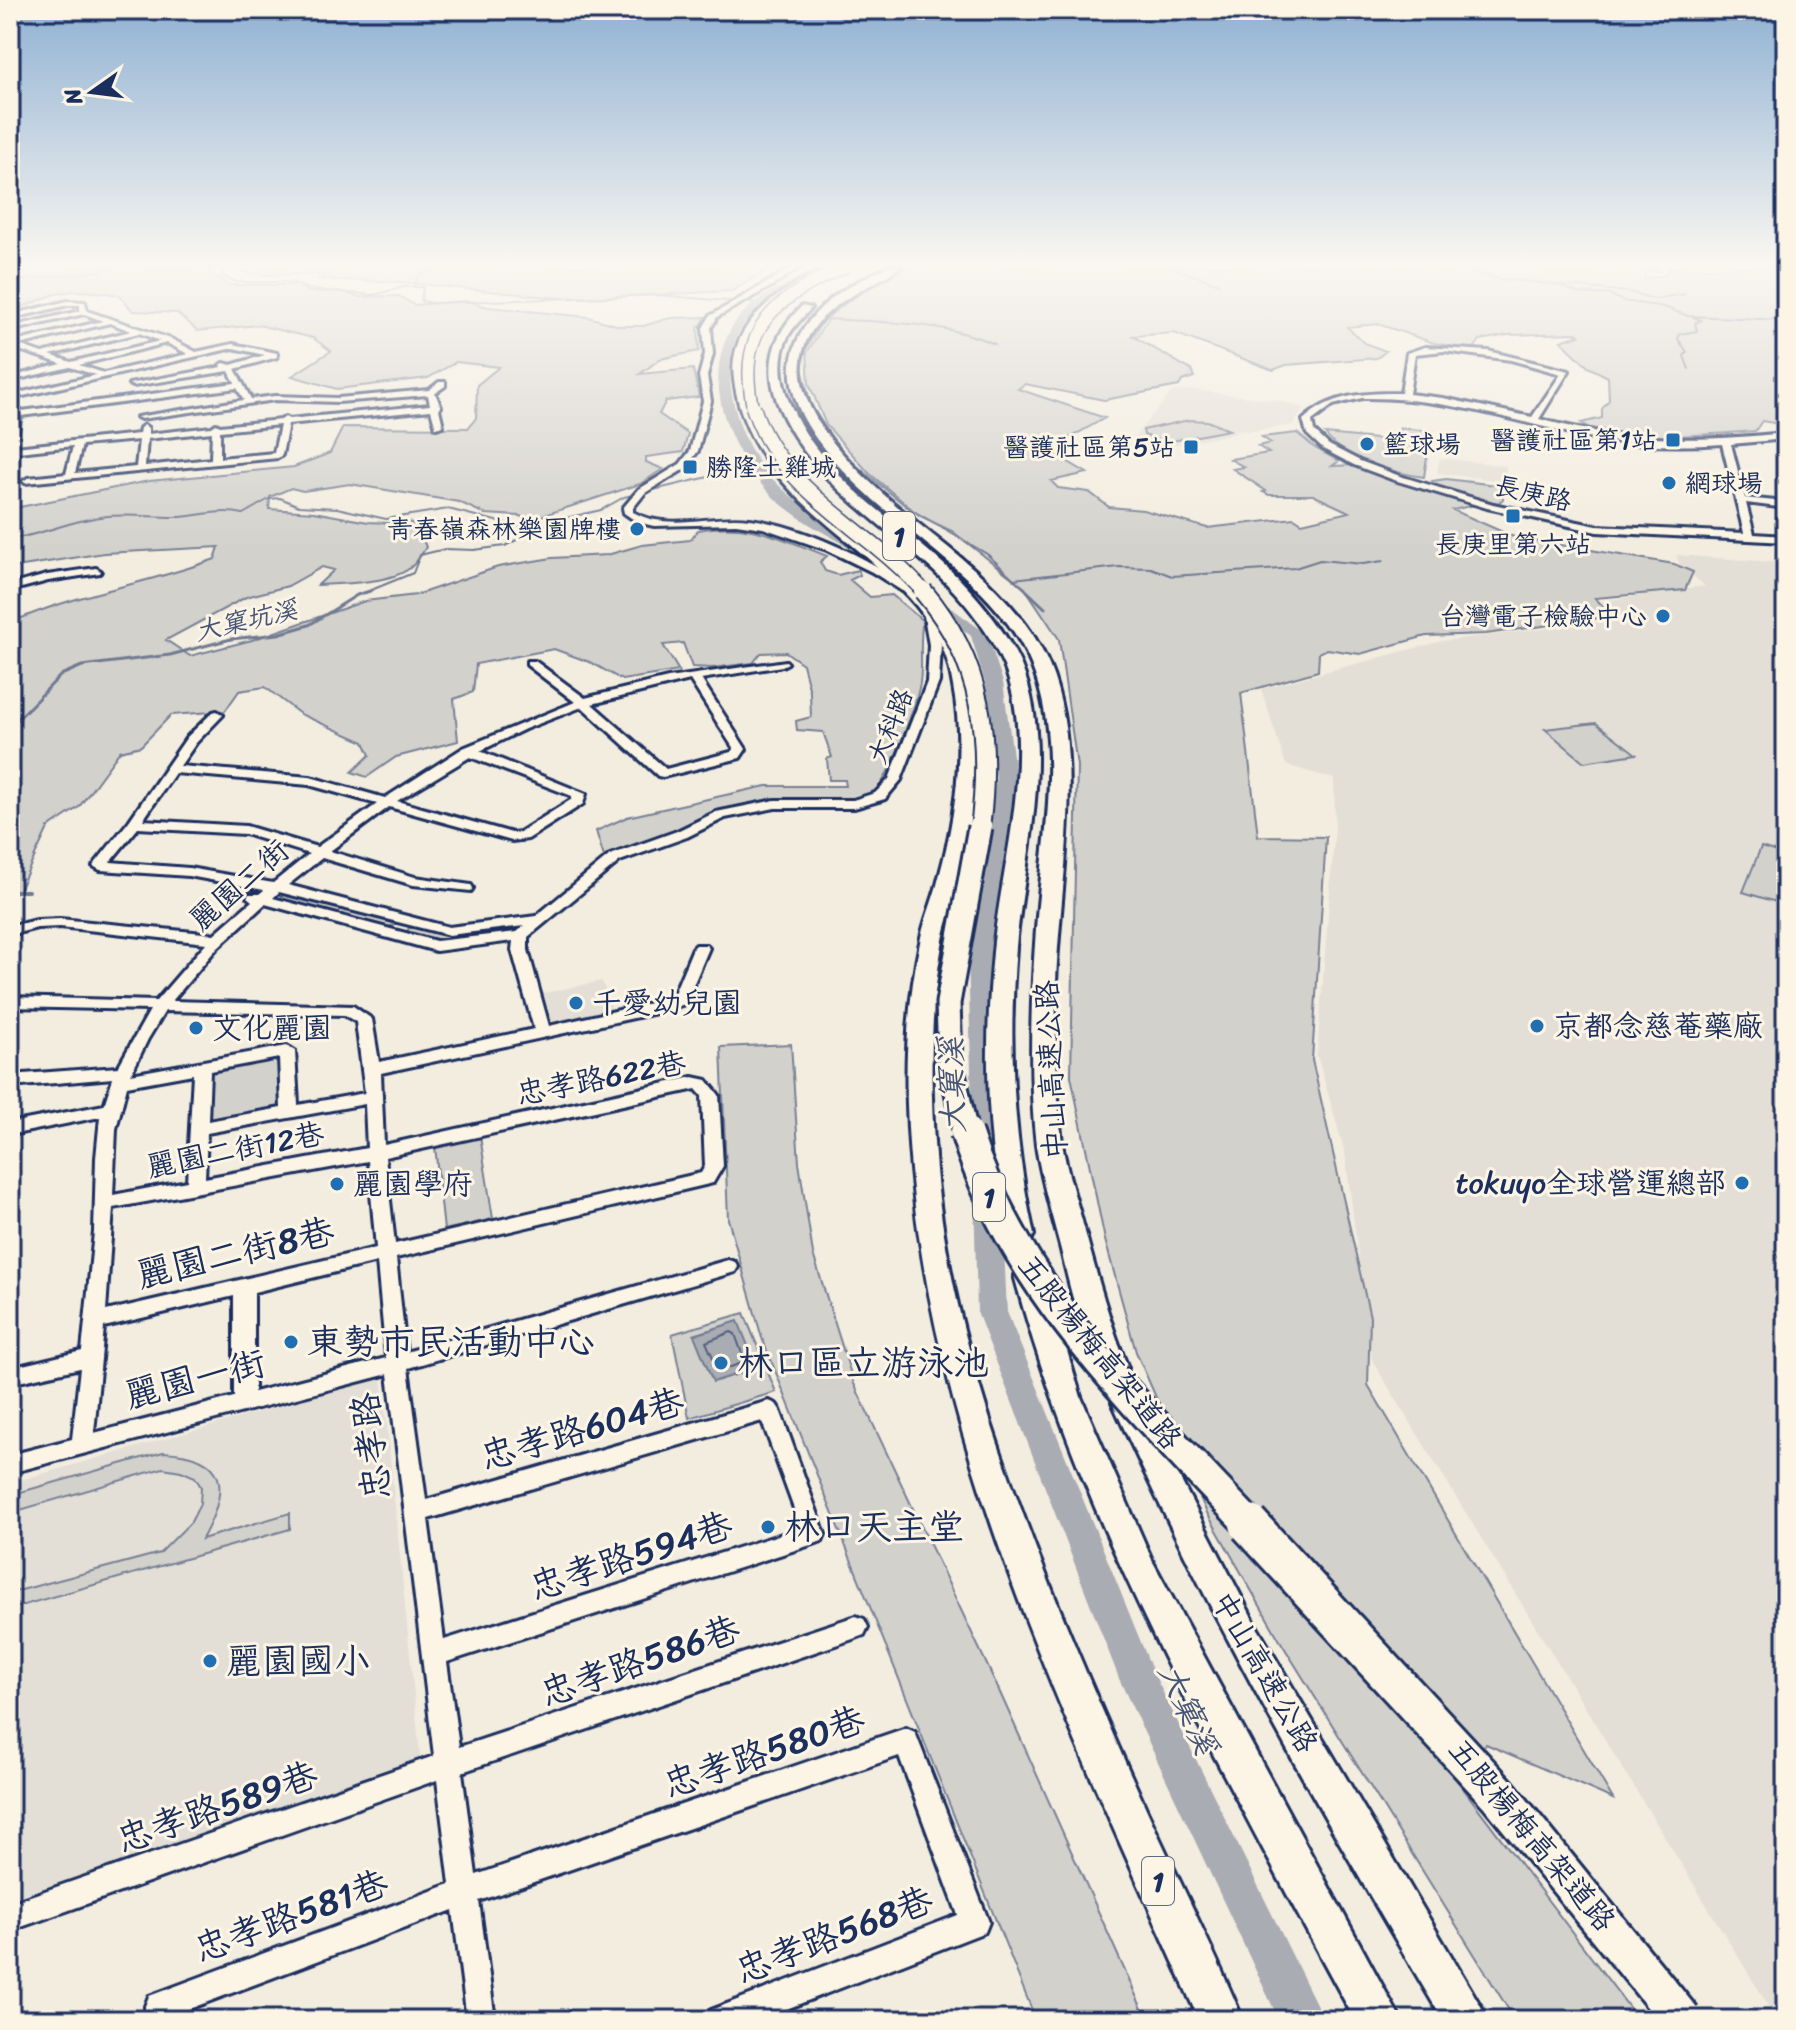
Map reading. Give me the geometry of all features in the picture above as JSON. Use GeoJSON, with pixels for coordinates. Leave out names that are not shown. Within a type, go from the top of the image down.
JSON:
{"type":"FeatureCollection","features":[{"type":"Feature","properties":{"kind":"highway","name":"1"},"geometry":{"type":"LineString","coordinates":[[739,361],[740,392],[748,421],[763,452],[800,493],[876,555],[908,586],[930,611],[956,661],[969,721],[968,769],[953,868],[932,936],[925,982],[919,1098],[926,1198],[945,1317],[980,1440],[1019,1549],[1096,1743],[1221,2020]]}},
{"type":"Feature","properties":{"kind":"highway","name":"五股楊梅高架道路"},"geometry":{"type":"LineString","coordinates":[[748,361],[747,391],[756,420],[772,451],[800,483],[918,585],[953,632],[970,667],[983,723],[988,772],[985,803],[954,963],[948,1019],[956,1094],[969,1145],[987,1193],[1013,1245],[1046,1296],[1133,1401],[1450,1737],[1593,1904],[1682,2020]]}},
{"type":"Feature","properties":{"kind":"highway","name":"中山高速公路"},"geometry":{"type":"LineString","coordinates":[[773,361],[777,386],[793,430],[811,456],[840,486],[942,571],[996,635],[1014,669],[1026,738],[1026,781],[1005,945],[1000,1019],[1002,1112],[1011,1201],[1046,1343],[1108,1504],[1175,1643],[1377,2020]]}},
{"type":"Feature","properties":{"kind":"highway","name":"中山高速公路"},"geometry":{"type":"LineString","coordinates":[[796,361],[797,385],[813,425],[853,473],[940,546],[995,598],[1022,631],[1040,663],[1052,699],[1059,786],[1044,1012],[1050,1148],[1079,1266],[1104,1347],[1170,1497],[1237,1626],[1462,2009]]}},
{"type":"Feature","properties":{"kind":"street"},"geometry":{"type":"LineString","coordinates":[[61,361],[133,384],[231,368],[255,361]]}},
{"type":"Feature","properties":{"kind":"street"},"geometry":{"type":"LineString","coordinates":[[10,379],[86,361]]}},
{"type":"Feature","properties":{"kind":"street"},"geometry":{"type":"LineString","coordinates":[[10,397],[167,361]]}},
{"type":"Feature","properties":{"kind":"street"},"geometry":{"type":"LineString","coordinates":[[210,361],[231,368],[249,402]]}},
{"type":"Feature","properties":{"kind":"street","name":"大科路"},"geometry":{"type":"LineString","coordinates":[[521,936],[615,858],[682,834],[721,815],[775,804],[854,804],[880,796],[895,780],[933,682],[936,657],[929,616],[898,582],[834,551],[762,524],[742,521],[682,524],[631,516],[628,508],[640,494],[683,466],[692,456],[707,401],[703,376],[707,361]]}},
{"type":"Feature","properties":{"kind":"street"},"geometry":{"type":"LineString","coordinates":[[1405,396],[1410,361]]}},
{"type":"Feature","properties":{"kind":"street"},"geometry":{"type":"LineString","coordinates":[[1521,361],[1566,373],[1535,419]]}},
{"type":"Feature","properties":{"kind":"street"},"geometry":{"type":"LineString","coordinates":[[133,384],[139,398],[145,437],[140,470]]}},
{"type":"Feature","properties":{"kind":"street"},"geometry":{"type":"LineString","coordinates":[[141,417],[275,398],[338,400],[431,392],[442,384]]}},
{"type":"Feature","properties":{"kind":"street"},"geometry":{"type":"LineString","coordinates":[[239,385],[14,410],[10,450],[437,407]]}},
{"type":"Feature","properties":{"kind":"street"},"geometry":{"type":"LineString","coordinates":[[431,392],[437,407],[439,426]]}},
{"type":"Feature","properties":{"kind":"street","name":"長庚路"},"geometry":{"type":"LineString","coordinates":[[1786,436],[1726,442],[1661,443],[1607,437],[1535,419],[1405,396],[1362,395],[1323,404],[1307,420],[1309,431],[1333,451],[1469,501],[1561,524],[1639,533],[1786,539]]}},
{"type":"Feature","properties":{"kind":"street"},"geometry":{"type":"LineString","coordinates":[[338,400],[342,415]]}},
{"type":"Feature","properties":{"kind":"street"},"geometry":{"type":"LineString","coordinates":[[28,481],[278,455],[285,420]]}},
{"type":"Feature","properties":{"kind":"street"},"geometry":{"type":"LineString","coordinates":[[215,462],[216,427]]}},
{"type":"Feature","properties":{"kind":"street"},"geometry":{"type":"LineString","coordinates":[[1726,442],[1750,536]]}},
{"type":"Feature","properties":{"kind":"street"},"geometry":{"type":"LineString","coordinates":[[70,477],[78,444]]}},
{"type":"Feature","properties":{"kind":"street"},"geometry":{"type":"LineString","coordinates":[[1741,500],[1786,505]]}},
{"type":"Feature","properties":{"kind":"street"},"geometry":{"type":"LineString","coordinates":[[10,588],[47,578],[96,571]]}},
{"type":"Feature","properties":{"kind":"street"},"geometry":{"type":"LineString","coordinates":[[531,663],[584,703],[663,773],[736,755],[740,749],[694,677]]}},
{"type":"Feature","properties":{"kind":"street","name":"麗園二街"},"geometry":{"type":"LineString","coordinates":[[82,1443],[97,1321],[108,1121],[122,1077],[161,1006],[215,939],[385,803],[427,773],[467,751],[584,703],[694,677],[782,663]]}},
{"type":"Feature","properties":{"kind":"street"},"geometry":{"type":"LineString","coordinates":[[217,715],[191,740],[169,769],[134,824],[100,866],[99,873],[166,878],[268,894],[436,946],[521,936],[520,950],[543,1033]]}},
{"type":"Feature","properties":{"kind":"street"},"geometry":{"type":"LineString","coordinates":[[169,769],[310,781],[512,837],[523,836],[578,801],[579,794],[467,751]]}},
{"type":"Feature","properties":{"kind":"street"},"geometry":{"type":"LineString","coordinates":[[134,824],[246,830],[413,881],[466,888]]}},
{"type":"Feature","properties":{"kind":"street"},"geometry":{"type":"LineString","coordinates":[[268,894],[290,890],[455,931],[539,920]]}},
{"type":"Feature","properties":{"kind":"street"},"geometry":{"type":"LineString","coordinates":[[392,933],[408,920]]}},
{"type":"Feature","properties":{"kind":"street"},"geometry":{"type":"LineString","coordinates":[[10,931],[37,924],[60,923],[215,939]]}},
{"type":"Feature","properties":{"kind":"street"},"geometry":{"type":"LineString","coordinates":[[372,1069],[679,1001],[701,948]]}},
{"type":"Feature","properties":{"kind":"street"},"geometry":{"type":"LineString","coordinates":[[10,1002],[161,1006]]}},
{"type":"Feature","properties":{"kind":"street","name":"忠孝路"},"geometry":{"type":"LineString","coordinates":[[161,1006],[347,1010],[364,1019],[372,1069],[376,1153],[397,1363],[462,1893],[481,2020]]}},
{"type":"Feature","properties":{"kind":"street"},"geometry":{"type":"LineString","coordinates":[[10,1081],[122,1077],[202,1068],[287,1051],[290,1113]]}},
{"type":"Feature","properties":{"kind":"street"},"geometry":{"type":"LineString","coordinates":[[196,1186],[202,1068]]}},
{"type":"Feature","properties":{"kind":"street","name":"忠孝路622巷"},"geometry":{"type":"LineString","coordinates":[[376,1153],[693,1083],[701,1084],[710,1095],[714,1166],[707,1178],[388,1251]]}},
{"type":"Feature","properties":{"kind":"street"},"geometry":{"type":"LineString","coordinates":[[198,1129],[374,1097]]}},
{"type":"Feature","properties":{"kind":"street"},"geometry":{"type":"LineString","coordinates":[[10,1129],[112,1109]]}},
{"type":"Feature","properties":{"kind":"street","name":"麗園二街12巷"},"geometry":{"type":"LineString","coordinates":[[105,1203],[376,1153]]}},
{"type":"Feature","properties":{"kind":"street","name":"麗園二街8巷"},"geometry":{"type":"LineString","coordinates":[[97,1321],[388,1251]]}},
{"type":"Feature","properties":{"kind":"street","name":"麗園一街"},"geometry":{"type":"LineString","coordinates":[[10,1464],[397,1363],[728,1267]]}},
{"type":"Feature","properties":{"kind":"street"},"geometry":{"type":"LineString","coordinates":[[244,1287],[244,1401]]}},
{"type":"Feature","properties":{"kind":"street"},"geometry":{"type":"LineString","coordinates":[[10,1376],[91,1357]]}},
{"type":"Feature","properties":{"kind":"street","name":"忠孝路604巷"},"geometry":{"type":"LineString","coordinates":[[415,1513],[769,1410]]}},
{"type":"Feature","properties":{"kind":"street","name":"忠孝路594巷"},"geometry":{"type":"LineString","coordinates":[[433,1655],[814,1534],[769,1410]]}},
{"type":"Feature","properties":{"kind":"street","name":"忠孝路586巷"},"geometry":{"type":"LineString","coordinates":[[447,1764],[856,1627]]}},
{"type":"Feature","properties":{"kind":"street","name":"忠孝路580巷"},"geometry":{"type":"LineString","coordinates":[[462,1893],[906,1741],[975,1922]]}},
{"type":"Feature","properties":{"kind":"street","name":"忠孝路589巷"},"geometry":{"type":"LineString","coordinates":[[10,1917],[447,1764]]}},
{"type":"Feature","properties":{"kind":"street","name":"忠孝路581巷"},"geometry":{"type":"LineString","coordinates":[[159,2020],[159,2006],[462,1893]]}},
{"type":"Feature","properties":{"kind":"street","name":"忠孝路568巷"},"geometry":{"type":"LineString","coordinates":[[721,2020],[975,1922]]}},
{"type":"Feature","properties":{"kind":"shaded area"},"geometry":{"type":"Polygon","coordinates":[[[316,361],[658,361],[640,374],[693,369],[699,397],[666,401],[659,414],[688,434],[683,452],[646,457],[646,462],[663,469],[640,484],[529,520],[520,516],[485,514],[459,502],[350,484],[303,491],[291,488],[270,497],[269,509],[314,512],[368,522],[401,520],[421,526],[420,533],[426,547],[411,567],[403,572],[367,582],[318,585],[334,570],[322,567],[288,586],[246,597],[166,640],[190,656],[252,640],[365,601],[416,595],[498,567],[552,558],[607,555],[642,545],[690,540],[698,530],[749,530],[779,537],[827,556],[820,562],[825,571],[838,575],[858,570],[860,575],[850,580],[870,597],[892,595],[923,621],[919,688],[901,741],[882,782],[869,795],[857,799],[776,800],[738,806],[604,857],[596,831],[627,817],[766,786],[846,786],[845,780],[829,780],[827,759],[832,757],[823,732],[797,730],[796,721],[811,717],[810,692],[803,664],[786,652],[761,653],[753,663],[692,667],[683,643],[663,645],[679,671],[622,680],[592,663],[554,649],[476,664],[473,692],[454,699],[458,741],[396,757],[367,777],[352,772],[370,755],[364,742],[300,714],[265,687],[239,691],[225,711],[171,715],[141,746],[120,751],[79,807],[48,828],[19,890],[10,896],[10,623],[60,604],[215,559],[219,547],[104,553],[10,568],[10,513],[20,507],[149,481],[294,467],[330,453],[343,427],[468,428],[476,418],[477,385],[499,367],[456,362],[428,378],[337,389],[292,376],[316,361]]]}},
{"type":"Feature","properties":{"kind":"shaded area"},"geometry":{"type":"Polygon","coordinates":[[[808,361],[1175,361],[1191,370],[1194,377],[1182,381],[1179,386],[1104,400],[1025,384],[1018,389],[1105,418],[1048,450],[1087,473],[1051,481],[1058,488],[1089,492],[1109,507],[1143,510],[1207,528],[1294,518],[1302,523],[1349,512],[1313,495],[1269,495],[1233,469],[1244,467],[1230,459],[1269,453],[1258,446],[1271,443],[1262,437],[1297,433],[1315,448],[1339,461],[1332,466],[1356,465],[1474,505],[1453,510],[1514,537],[1674,564],[1693,572],[1685,590],[1595,598],[1613,616],[1486,634],[1426,636],[1360,654],[1327,649],[1319,653],[1318,671],[1241,693],[1258,836],[1326,837],[1312,1060],[1370,1317],[1368,1385],[1613,1799],[1486,1744],[1453,1775],[1631,2010],[1589,2020],[1515,2020],[1279,1639],[1206,1511],[1136,1352],[1105,1240],[1071,1076],[1077,766],[1059,639],[1025,588],[952,531],[920,516],[869,473],[826,425],[809,384],[808,361]]]}},
{"type":"Feature","properties":{"kind":"shaded area"},"geometry":{"type":"Polygon","coordinates":[[[1248,361],[1341,361],[1286,365],[1273,370],[1248,361]]]}},
{"type":"Feature","properties":{"kind":"shaded area"},"geometry":{"type":"Polygon","coordinates":[[[1581,361],[1786,361],[1786,425],[1762,421],[1755,431],[1691,435],[1638,436],[1595,429],[1581,423],[1602,418],[1602,409],[1609,400],[1608,377],[1581,361]]]}},
{"type":"Feature","properties":{"kind":"shaded area"},"geometry":{"type":"Polygon","coordinates":[[[1195,390],[1279,401],[1304,408],[1293,425],[1254,431],[1233,430],[1237,433],[1137,452],[1131,448],[1138,432],[1173,391],[1195,390]]]}},
{"type":"Feature","properties":{"kind":"shaded area"},"geometry":{"type":"Polygon","coordinates":[[[1189,420],[1207,421],[1229,430],[1141,447],[1138,444],[1158,440],[1144,435],[1143,430],[1189,420]]]}},
{"type":"Feature","properties":{"kind":"shaded area"},"geometry":{"type":"Polygon","coordinates":[[[1400,428],[1431,431],[1424,477],[1357,458],[1325,434],[1397,441],[1400,428]]]}},
{"type":"Feature","properties":{"kind":"shaded area"},"geometry":{"type":"Polygon","coordinates":[[[1440,458],[1506,466],[1505,481],[1437,473],[1440,458]]]}},
{"type":"Feature","properties":{"kind":"shaded area"},"geometry":{"type":"Polygon","coordinates":[[[1446,479],[1504,486],[1503,499],[1498,503],[1435,486],[1432,481],[1446,479]]]}},
{"type":"Feature","properties":{"kind":"shaded area"},"geometry":{"type":"Polygon","coordinates":[[[1676,555],[1786,563],[1786,2020],[1777,2020],[1372,1360],[1345,1153],[1317,1055],[1335,826],[1334,779],[1286,765],[1261,689],[1442,641],[1628,619],[1602,601],[1705,586],[1680,565],[1676,555]]]}},
{"type":"Feature","properties":{"kind":"shaded area"},"geometry":{"type":"Polygon","coordinates":[[[1596,723],[1636,754],[1584,762],[1545,729],[1596,723]]]}},
{"type":"Feature","properties":{"kind":"shaded area"},"geometry":{"type":"Polygon","coordinates":[[[1761,847],[1786,855],[1786,905],[1743,892],[1761,847]]]}},
{"type":"Feature","properties":{"kind":"shaded area"},"geometry":{"type":"Polygon","coordinates":[[[284,894],[395,922],[395,925],[385,928],[279,900],[284,894]]]}},
{"type":"Feature","properties":{"kind":"shaded area"},"geometry":{"type":"Polygon","coordinates":[[[409,928],[448,935],[506,929],[499,936],[441,943],[406,933],[409,928]]]}},
{"type":"Feature","properties":{"kind":"shaded area","name":"千愛幼兒園"},"geometry":{"type":"Polygon","coordinates":[[[602,981],[613,1012],[548,1023],[540,994],[602,981]]]}},
{"type":"Feature","properties":{"kind":"shaded area"},"geometry":{"type":"Polygon","coordinates":[[[791,1044],[799,1163],[813,1254],[854,1384],[997,1686],[1147,2020],[1036,2020],[762,1338],[728,1219],[721,1047],[791,1044]]]}},
{"type":"Feature","properties":{"kind":"shaded area"},"geometry":{"type":"Polygon","coordinates":[[[282,1057],[283,1107],[207,1122],[209,1071],[282,1057]]]}},
{"type":"Feature","properties":{"kind":"shaded area"},"geometry":{"type":"Polygon","coordinates":[[[480,1136],[493,1219],[444,1230],[435,1146],[480,1136]]]}},
{"type":"Feature","properties":{"kind":"shaded area","name":"林口區立游泳池"},"geometry":{"type":"Polygon","coordinates":[[[744,1313],[776,1392],[689,1418],[672,1334],[744,1313]]]}},
{"type":"Feature","properties":{"kind":"shaded area","name":"麗園國小"},"geometry":{"type":"Polygon","coordinates":[[[382,1377],[421,1764],[10,1901],[10,1483],[382,1377]]]}},
{"type":"Feature","properties":{"kind":"shaded area"},"geometry":{"type":"Polygon","coordinates":[[[163,1452],[202,1460],[218,1478],[217,1505],[202,1539],[290,1513],[290,1529],[10,1609],[10,1593],[160,1553],[191,1522],[200,1504],[201,1487],[195,1477],[163,1468],[10,1513],[10,1495],[163,1452]]]}},
{"type":"Feature","properties":{"kind":"water"},"geometry":{"type":"Polygon","coordinates":[[[738,1321],[757,1368],[713,1382],[694,1335],[738,1321]]]}},
{"type":"Feature","properties":{"kind":"waterway","name":"大窠溪"},"geometry":{"type":"LineString","coordinates":[[725,361],[724,389],[729,413],[738,437],[763,478],[801,512],[875,556]]}},
{"type":"Feature","properties":{"kind":"waterway"},"geometry":{"type":"LineString","coordinates":[[1686,361],[1689,369]]}},
{"type":"Feature","properties":{"kind":"waterway"},"geometry":{"type":"LineString","coordinates":[[801,364],[811,405],[839,449]]}},
{"type":"Feature","properties":{"kind":"waterway"},"geometry":{"type":"LineString","coordinates":[[845,456],[907,507],[987,554],[1014,579]]}},
{"type":"Feature","properties":{"kind":"waterway","name":"大窠坑溪"},"geometry":{"type":"LineString","coordinates":[[366,592],[413,573],[420,555],[445,549],[474,550],[505,546],[553,521],[601,510],[624,497],[755,466]]}},
{"type":"Feature","properties":{"kind":"waterway","name":"大窠坑溪"},"geometry":{"type":"LineString","coordinates":[[10,539],[111,516],[243,514],[269,499],[280,498],[299,506],[337,508],[386,519],[448,509],[532,530]]}},
{"type":"Feature","properties":{"kind":"waterway"},"geometry":{"type":"LineString","coordinates":[[1014,579],[1119,567],[1151,568],[1172,576],[1295,568],[1320,560],[1363,564],[1383,561]]}},
{"type":"Feature","properties":{"kind":"waterway"},"geometry":{"type":"LineString","coordinates":[[1014,579],[1029,593]]}},
{"type":"Feature","properties":{"kind":"waterway","name":"大窠坑溪"},"geometry":{"type":"LineString","coordinates":[[366,592],[370,591]]}},
{"type":"Feature","properties":{"kind":"waterway"},"geometry":{"type":"LineString","coordinates":[[1027,591],[1045,608]]}},
{"type":"Feature","properties":{"kind":"waterway","name":"大窠坑溪"},"geometry":{"type":"LineString","coordinates":[[10,727],[61,675],[82,666],[170,655],[231,639],[278,634],[309,625],[366,592]]}},
{"type":"Feature","properties":{"kind":"waterway","name":"大窠溪"},"geometry":{"type":"LineString","coordinates":[[924,593],[979,634],[994,682],[1006,778],[979,951],[992,1312],[1138,1681],[1302,2020]]}},
{"type":"Feature","properties":{"kind":"waterway"},"geometry":{"type":"LineString","coordinates":[[10,891],[28,891]]}},
{"type":"Feature","properties":{"kind":"place","name":"醫護社區第1站"},"geometry":{"type":"Point","coordinates":[1673,440]}},
{"type":"Feature","properties":{"kind":"place","name":"籃球場"},"geometry":{"type":"Point","coordinates":[1367,444]}},
{"type":"Feature","properties":{"kind":"place","name":"醫護社區第5站"},"geometry":{"type":"Point","coordinates":[1191,447]}},
{"type":"Feature","properties":{"kind":"place","name":"勝隆土雞城"},"geometry":{"type":"Point","coordinates":[690,467]}},
{"type":"Feature","properties":{"kind":"place","name":"網球場"},"geometry":{"type":"Point","coordinates":[1669,483]}},
{"type":"Feature","properties":{"kind":"place","name":"長庚里第六站"},"geometry":{"type":"Point","coordinates":[1513,516]}},
{"type":"Feature","properties":{"kind":"place","name":"青春嶺森林樂園牌樓"},"geometry":{"type":"Point","coordinates":[637,529]}},
{"type":"Feature","properties":{"kind":"place","name":"台灣電子檢驗中心"},"geometry":{"type":"Point","coordinates":[1663,616]}},
{"type":"Feature","properties":{"kind":"place","name":"千愛幼兒園"},"geometry":{"type":"Point","coordinates":[576,1003]}},
{"type":"Feature","properties":{"kind":"place","name":"京都念慈菴藥廠"},"geometry":{"type":"Point","coordinates":[1537,1026]}},
{"type":"Feature","properties":{"kind":"place","name":"文化麗園"},"geometry":{"type":"Point","coordinates":[196,1028]}},
{"type":"Feature","properties":{"kind":"place","name":"tokuyo全球營運總部"},"geometry":{"type":"Point","coordinates":[1742,1183]}},
{"type":"Feature","properties":{"kind":"place","name":"麗園學府"},"geometry":{"type":"Point","coordinates":[337,1184]}},
{"type":"Feature","properties":{"kind":"place","name":"東勢市民活動中心"},"geometry":{"type":"Point","coordinates":[291,1342]}},
{"type":"Feature","properties":{"kind":"place","name":"林口區立游泳池"},"geometry":{"type":"Point","coordinates":[721,1363]}},
{"type":"Feature","properties":{"kind":"place","name":"林口天主堂"},"geometry":{"type":"Point","coordinates":[768,1527]}},
{"type":"Feature","properties":{"kind":"place","name":"麗園國小"},"geometry":{"type":"Point","coordinates":[210,1661]}}]}
